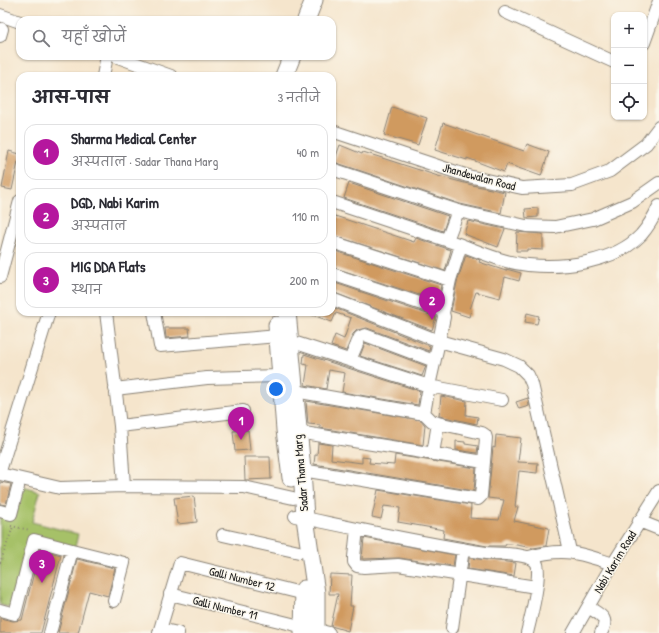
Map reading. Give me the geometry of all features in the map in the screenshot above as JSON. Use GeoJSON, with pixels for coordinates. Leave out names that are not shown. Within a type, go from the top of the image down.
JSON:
{"type":"FeatureCollection","features":[{"type":"Feature","properties":{"kind":"street"},"geometry":{"type":"LineString","coordinates":[[308,16],[314,0]]}},
{"type":"Feature","properties":{"kind":"street"},"geometry":{"type":"LineString","coordinates":[[320,16],[326,0]]}},
{"type":"Feature","properties":{"kind":"street"},"geometry":{"type":"LineString","coordinates":[[647,34],[659,0]]}},
{"type":"Feature","properties":{"kind":"street"},"geometry":{"type":"LineString","coordinates":[[505,12],[611,61]]}},
{"type":"Feature","properties":{"kind":"street"},"geometry":{"type":"LineString","coordinates":[[0,15],[16,21]]}},
{"type":"Feature","properties":{"kind":"street"},"geometry":{"type":"LineString","coordinates":[[104,72],[106,60]]}},
{"type":"Feature","properties":{"kind":"street"},"geometry":{"type":"LineString","coordinates":[[126,60],[160,72]]}},
{"type":"Feature","properties":{"kind":"street"},"geometry":{"type":"LineString","coordinates":[[286,72],[290,60]]}},
{"type":"Feature","properties":{"kind":"street"},"geometry":{"type":"LineString","coordinates":[[298,72],[302,60]]}},
{"type":"Feature","properties":{"kind":"street","name":"Jhandewalan Road"},"geometry":{"type":"LineString","coordinates":[[336,132],[468,176],[522,188],[572,185],[610,171],[646,144],[659,127]]}},
{"type":"Feature","properties":{"kind":"street"},"geometry":{"type":"LineString","coordinates":[[336,170],[458,211],[526,226],[555,227],[593,219],[632,202],[659,183]]}},
{"type":"Feature","properties":{"kind":"street"},"geometry":{"type":"LineString","coordinates":[[336,203],[497,258],[527,265],[559,266],[600,258],[622,249],[640,235],[652,220],[659,206]]}},
{"type":"Feature","properties":{"kind":"street"},"geometry":{"type":"LineString","coordinates":[[447,240],[458,211]]}},
{"type":"Feature","properties":{"kind":"street"},"geometry":{"type":"LineString","coordinates":[[0,277],[16,216]]}},
{"type":"Feature","properties":{"kind":"street"},"geometry":{"type":"LineString","coordinates":[[336,243],[450,280]]}},
{"type":"Feature","properties":{"kind":"street"},"geometry":{"type":"LineString","coordinates":[[424,412],[444,317],[443,313],[450,280],[461,245]]}},
{"type":"Feature","properties":{"kind":"street"},"geometry":{"type":"LineString","coordinates":[[336,275],[440,310],[443,313]]}},
{"type":"Feature","properties":{"kind":"street"},"geometry":{"type":"LineString","coordinates":[[336,301],[439,341],[504,359],[519,366],[528,375],[532,384],[570,552]]}},
{"type":"Feature","properties":{"kind":"street"},"geometry":{"type":"LineString","coordinates":[[48,316],[0,473],[60,488],[124,486],[244,487],[293,498]]}},
{"type":"Feature","properties":{"kind":"street"},"geometry":{"type":"LineString","coordinates":[[107,316],[120,426],[124,486]]}},
{"type":"Feature","properties":{"kind":"street"},"geometry":{"type":"LineString","coordinates":[[155,316],[160,346],[284,338],[429,386],[502,400]]}},
{"type":"Feature","properties":{"kind":"street","name":"Sadar Thana Marg"},"geometry":{"type":"LineString","coordinates":[[277,316],[284,338],[295,391],[302,470],[299,552],[305,594],[314,631]]}},
{"type":"Feature","properties":{"kind":"street","name":"Sadar Thana Marg"},"geometry":{"type":"LineString","coordinates":[[287,316],[281,376],[285,430],[293,498],[300,517],[315,587],[314,631]]}},
{"type":"Feature","properties":{"kind":"street"},"geometry":{"type":"LineString","coordinates":[[350,360],[360,336],[365,335],[434,361]]}},
{"type":"Feature","properties":{"kind":"street"},"geometry":{"type":"LineString","coordinates":[[116,389],[207,378],[281,376]]}},
{"type":"Feature","properties":{"kind":"street"},"geometry":{"type":"LineString","coordinates":[[295,391],[411,412],[424,412],[432,421],[482,433],[486,438],[481,496],[478,499],[302,470]]}},
{"type":"Feature","properties":{"kind":"street"},"geometry":{"type":"LineString","coordinates":[[120,426],[243,411]]}},
{"type":"Feature","properties":{"kind":"street"},"geometry":{"type":"LineString","coordinates":[[433,454],[438,423]]}},
{"type":"Feature","properties":{"kind":"street"},"geometry":{"type":"LineString","coordinates":[[298,432],[484,462]]}},
{"type":"Feature","properties":{"kind":"street"},"geometry":{"type":"LineString","coordinates":[[0,511],[11,514],[18,487]]}},
{"type":"Feature","properties":{"kind":"street","name":"Nabi Karim Road"},"geometry":{"type":"LineString","coordinates":[[573,633],[613,564],[659,491]]}},
{"type":"Feature","properties":{"kind":"street"},"geometry":{"type":"LineString","coordinates":[[300,517],[357,528],[416,542],[529,557],[544,553],[570,552],[586,555],[613,564]]}},
{"type":"Feature","properties":{"kind":"street"},"geometry":{"type":"LineString","coordinates":[[640,521],[659,529]]}},
{"type":"Feature","properties":{"kind":"street"},"geometry":{"type":"LineString","coordinates":[[357,528],[354,562],[357,566],[398,565],[460,576],[537,582]]}},
{"type":"Feature","properties":{"kind":"street"},"geometry":{"type":"LineString","coordinates":[[224,535],[299,552]]}},
{"type":"Feature","properties":{"kind":"street"},"geometry":{"type":"LineString","coordinates":[[0,610],[15,614],[34,540],[124,563],[114,601]]}},
{"type":"Feature","properties":{"kind":"street"},"geometry":{"type":"LineString","coordinates":[[452,628],[463,549]]}},
{"type":"Feature","properties":{"kind":"street"},"geometry":{"type":"LineString","coordinates":[[50,633],[72,550]]}},
{"type":"Feature","properties":{"kind":"street"},"geometry":{"type":"LineString","coordinates":[[527,633],[537,582],[538,567],[536,562],[529,557]]}},
{"type":"Feature","properties":{"kind":"street","name":"Galli Number 12"},"geometry":{"type":"LineString","coordinates":[[170,594],[180,563],[305,594]]}},
{"type":"Feature","properties":{"kind":"street"},"geometry":{"type":"LineString","coordinates":[[170,594],[159,631],[178,633]]}},
{"type":"Feature","properties":{"kind":"street","name":"Galli Number 11"},"geometry":{"type":"LineString","coordinates":[[170,594],[314,631]]}},
{"type":"Feature","properties":{"kind":"street"},"geometry":{"type":"LineString","coordinates":[[588,607],[602,616],[605,621],[606,626],[602,633]]}},
{"type":"Feature","properties":{"kind":"path"},"geometry":{"type":"LineString","coordinates":[[0,563],[14,526]]}},
{"type":"Feature","properties":{"kind":"green space"},"geometry":{"type":"Polygon","coordinates":[[[23,487],[40,492],[32,522],[78,534],[75,548],[31,537],[12,608],[0,605],[0,514],[15,518],[23,487]]]}},
{"type":"Feature","properties":{"kind":"building"},"geometry":{"type":"Polygon","coordinates":[[[392,107],[427,118],[418,145],[384,135],[392,107]]]}},
{"type":"Feature","properties":{"kind":"building"},"geometry":{"type":"Polygon","coordinates":[[[443,123],[524,151],[527,144],[549,152],[541,176],[507,164],[504,172],[467,158],[467,160],[435,150],[443,123]]]}},
{"type":"Feature","properties":{"kind":"building"},"geometry":{"type":"Polygon","coordinates":[[[340,145],[362,154],[363,152],[438,176],[505,192],[501,213],[460,204],[336,163],[336,156],[340,145]]]}},
{"type":"Feature","properties":{"kind":"building"},"geometry":{"type":"Polygon","coordinates":[[[9,151],[16,153],[16,171],[12,190],[2,188],[9,151]]]}},
{"type":"Feature","properties":{"kind":"building"},"geometry":{"type":"Polygon","coordinates":[[[349,183],[448,216],[443,231],[344,198],[349,183]]]}},
{"type":"Feature","properties":{"kind":"building"},"geometry":{"type":"Polygon","coordinates":[[[538,208],[538,217],[526,218],[525,209],[538,208]]]}},
{"type":"Feature","properties":{"kind":"building"},"geometry":{"type":"Polygon","coordinates":[[[336,216],[414,242],[416,238],[451,250],[445,271],[336,236],[336,216]]]}},
{"type":"Feature","properties":{"kind":"building"},"geometry":{"type":"Polygon","coordinates":[[[468,221],[505,229],[498,247],[464,234],[468,221]]]}},
{"type":"Feature","properties":{"kind":"building"},"geometry":{"type":"Polygon","coordinates":[[[517,232],[543,234],[543,250],[527,249],[527,251],[516,251],[517,232]]]}},
{"type":"Feature","properties":{"kind":"building"},"geometry":{"type":"Polygon","coordinates":[[[336,251],[441,285],[438,301],[336,268],[336,251]]]}},
{"type":"Feature","properties":{"kind":"building"},"geometry":{"type":"Polygon","coordinates":[[[466,255],[480,260],[479,262],[506,271],[506,269],[521,273],[519,281],[505,277],[500,298],[476,292],[469,317],[451,311],[457,282],[466,255]]]}},
{"type":"Feature","properties":{"kind":"building"},"geometry":{"type":"Polygon","coordinates":[[[336,283],[436,317],[432,330],[336,294],[336,283]]]}},
{"type":"Feature","properties":{"kind":"building"},"geometry":{"type":"Polygon","coordinates":[[[336,309],[430,346],[429,351],[367,328],[357,330],[353,334],[346,351],[331,346],[335,335],[344,339],[351,318],[336,313],[336,309]]]}},
{"type":"Feature","properties":{"kind":"building"},"geometry":{"type":"Polygon","coordinates":[[[527,313],[539,316],[537,324],[525,322],[527,313]]]}},
{"type":"Feature","properties":{"kind":"building"},"geometry":{"type":"Polygon","coordinates":[[[315,316],[335,316],[332,322],[315,316]]]}},
{"type":"Feature","properties":{"kind":"building"},"geometry":{"type":"Polygon","coordinates":[[[165,328],[189,328],[190,336],[166,338],[165,328]]]}},
{"type":"Feature","properties":{"kind":"building"},"geometry":{"type":"Polygon","coordinates":[[[365,343],[426,366],[422,376],[360,356],[365,343]]]}},
{"type":"Feature","properties":{"kind":"building"},"geometry":{"type":"Polygon","coordinates":[[[304,354],[420,391],[418,405],[342,392],[345,373],[329,370],[326,389],[305,385],[308,365],[303,364],[304,354]]]}},
{"type":"Feature","properties":{"kind":"building"},"geometry":{"type":"Polygon","coordinates":[[[441,396],[467,401],[466,415],[478,417],[477,424],[439,416],[441,396]]]}},
{"type":"Feature","properties":{"kind":"building"},"geometry":{"type":"Polygon","coordinates":[[[528,398],[529,406],[519,409],[516,402],[528,398]]]}},
{"type":"Feature","properties":{"kind":"building"},"geometry":{"type":"Polygon","coordinates":[[[306,401],[421,420],[425,425],[423,445],[320,428],[320,425],[308,424],[306,401]]]}},
{"type":"Feature","properties":{"kind":"building"},"geometry":{"type":"Polygon","coordinates":[[[248,430],[250,450],[235,451],[233,431],[248,430]]]}},
{"type":"Feature","properties":{"kind":"building"},"geometry":{"type":"Polygon","coordinates":[[[496,435],[521,438],[518,462],[538,463],[537,473],[519,471],[515,507],[518,507],[514,521],[549,528],[546,546],[533,548],[506,544],[505,546],[487,546],[443,538],[444,530],[398,522],[400,508],[384,506],[381,519],[372,517],[378,490],[471,505],[470,518],[499,520],[504,500],[488,498],[493,447],[495,448],[496,435]]]}},
{"type":"Feature","properties":{"kind":"building"},"geometry":{"type":"Polygon","coordinates":[[[456,441],[478,446],[477,453],[456,450],[456,441]]]}},
{"type":"Feature","properties":{"kind":"building"},"geometry":{"type":"Polygon","coordinates":[[[318,443],[332,445],[331,459],[362,463],[362,457],[370,458],[369,463],[394,465],[395,455],[476,468],[474,491],[314,464],[315,455],[317,455],[318,443]]]}},
{"type":"Feature","properties":{"kind":"building"},"geometry":{"type":"Polygon","coordinates":[[[244,457],[270,457],[271,479],[245,480],[244,457]]]}},
{"type":"Feature","properties":{"kind":"building"},"geometry":{"type":"Polygon","coordinates":[[[0,482],[11,484],[6,505],[0,504],[0,482]]]}},
{"type":"Feature","properties":{"kind":"building"},"geometry":{"type":"Polygon","coordinates":[[[194,496],[197,522],[178,524],[174,498],[194,496]]]}},
{"type":"Feature","properties":{"kind":"building"},"geometry":{"type":"Polygon","coordinates":[[[364,538],[455,555],[453,566],[399,558],[362,559],[364,538]]]}},
{"type":"Feature","properties":{"kind":"building"},"geometry":{"type":"Polygon","coordinates":[[[40,549],[61,555],[41,633],[0,633],[0,618],[13,621],[22,620],[40,549]]]}},
{"type":"Feature","properties":{"kind":"building"},"geometry":{"type":"Polygon","coordinates":[[[469,558],[516,563],[514,576],[468,569],[469,558]]]}},
{"type":"Feature","properties":{"kind":"building"},"geometry":{"type":"Polygon","coordinates":[[[77,559],[115,568],[108,596],[89,591],[78,633],[58,633],[77,559]]]}},
{"type":"Feature","properties":{"kind":"building"},"geometry":{"type":"Polygon","coordinates":[[[330,574],[352,575],[350,606],[353,606],[348,631],[331,626],[338,594],[329,594],[330,574]]]}},
{"type":"Feature","properties":{"kind":"place","name":"DGD, Nabi Karim"},"geometry":{"type":"Point","coordinates":[432,320]}},
{"type":"Feature","properties":{"kind":"place","name":"Sharma Medical Center"},"geometry":{"type":"Point","coordinates":[241,440]}},
{"type":"Feature","properties":{"kind":"place","name":"MIG DDA Flats"},"geometry":{"type":"Point","coordinates":[42,583]}}]}
